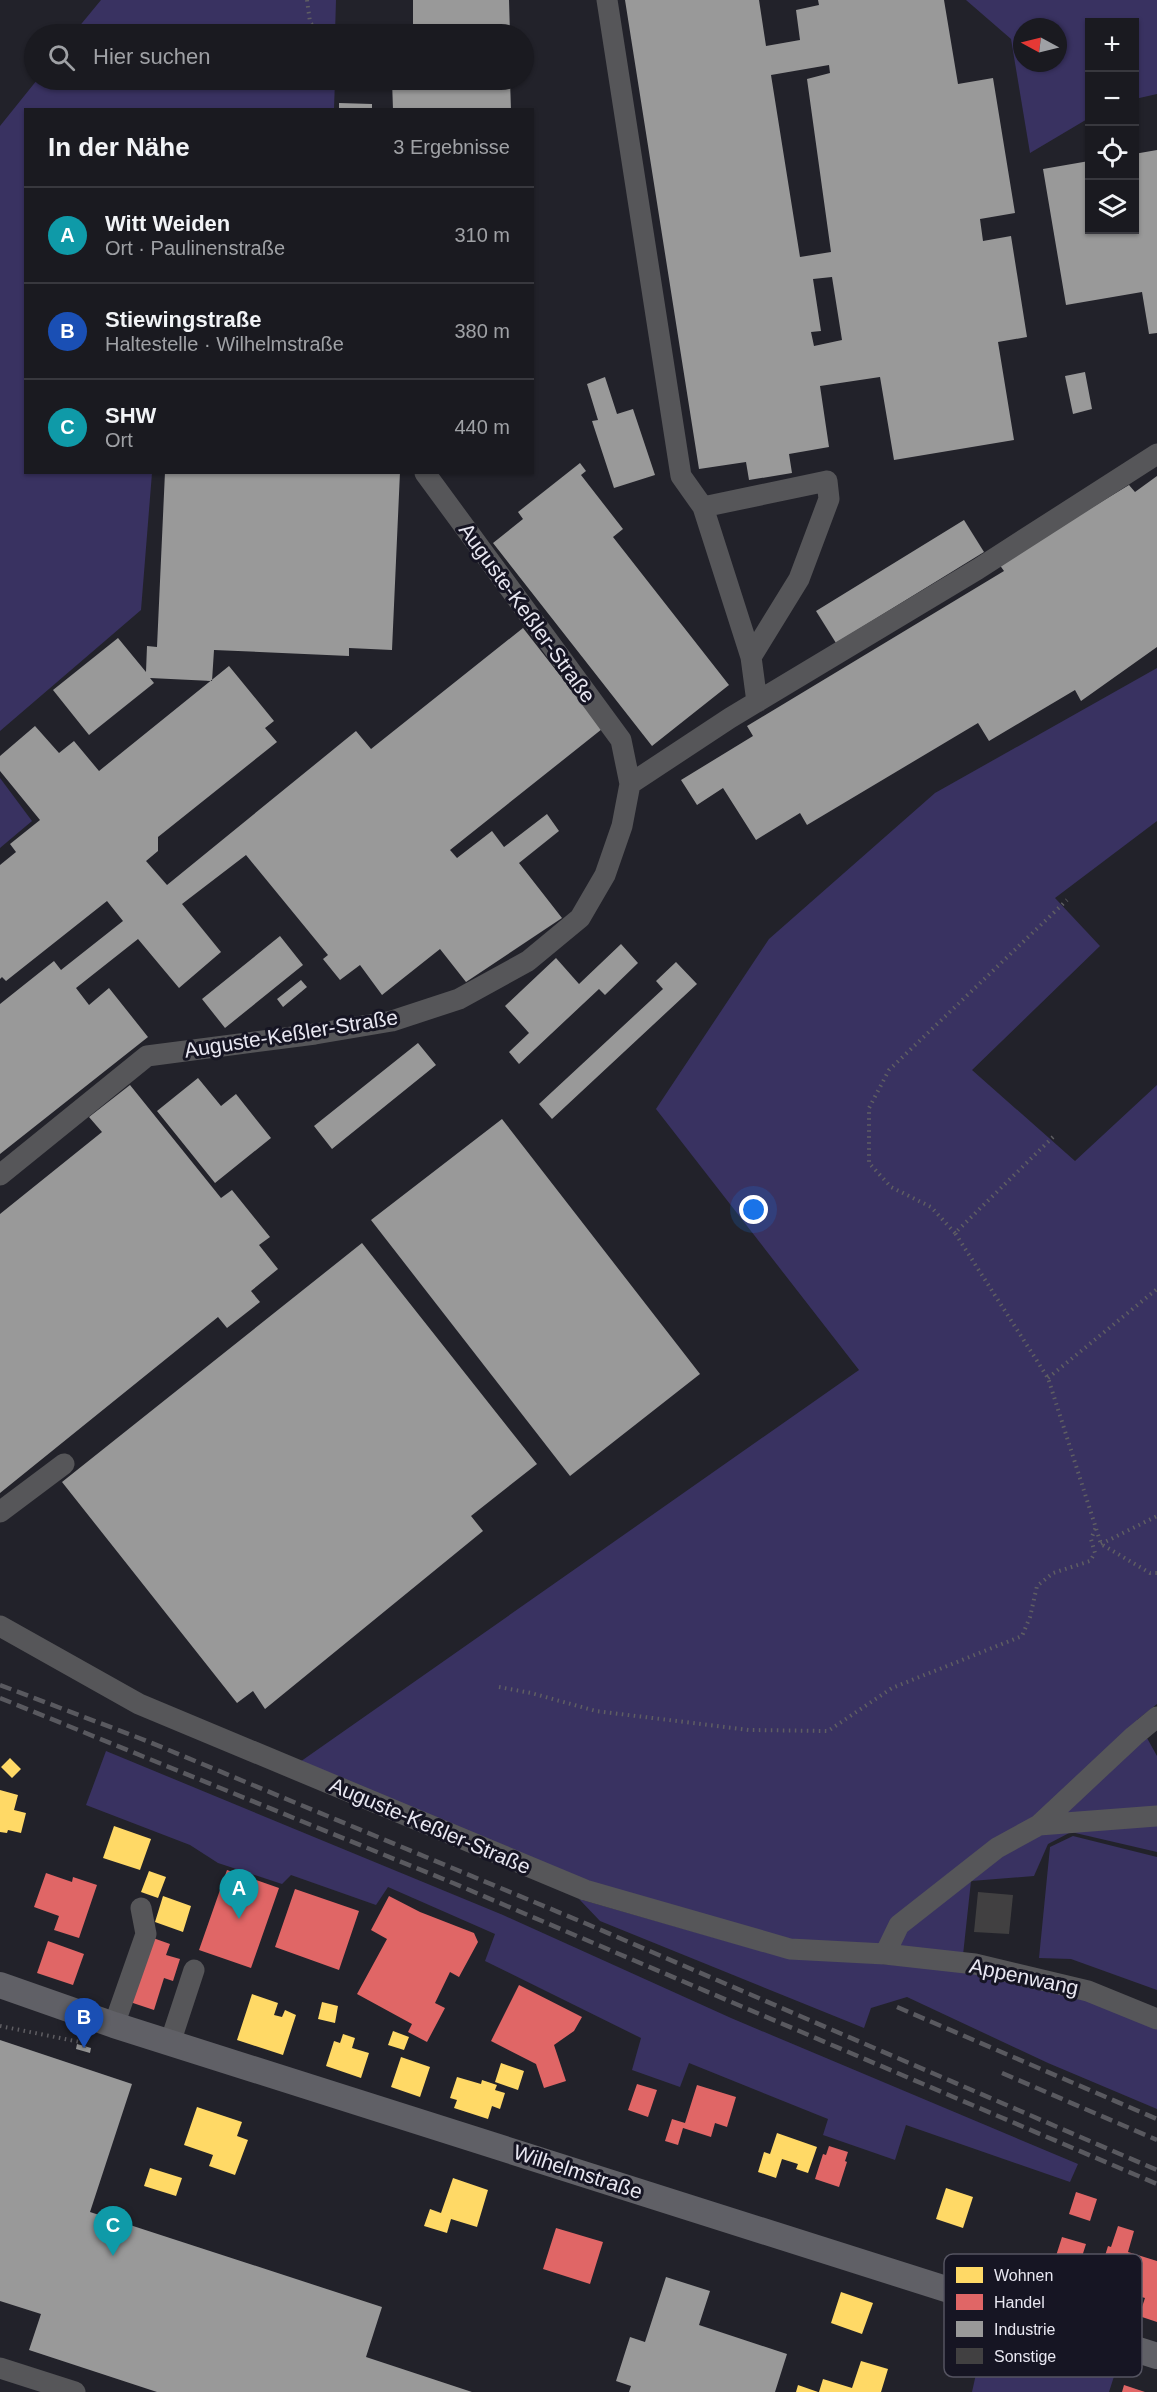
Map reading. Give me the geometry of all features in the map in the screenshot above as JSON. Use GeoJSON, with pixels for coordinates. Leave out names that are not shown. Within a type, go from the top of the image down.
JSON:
{"type":"FeatureCollection","features":[{"type":"Feature","properties":{"kind":"main road","name":"Wilhelmstraße"},"geometry":{"type":"LineString","coordinates":[[0,1985],[114,2025],[944,2288]]}},
{"type":"Feature","properties":{"kind":"main road","name":"Wilhelmstraße"},"geometry":{"type":"LineString","coordinates":[[1142,2351],[1157,2356]]}},
{"type":"Feature","properties":{"kind":"street"},"geometry":{"type":"LineString","coordinates":[[607,0],[681,476],[703,507],[751,657],[757,702]]}},
{"type":"Feature","properties":{"kind":"street"},"geometry":{"type":"LineString","coordinates":[[630,784],[757,702],[978,568],[1157,454]]}},
{"type":"Feature","properties":{"kind":"street","name":"Auguste-Keßler-Straße"},"geometry":{"type":"LineString","coordinates":[[0,1175],[147,1056],[315,1034],[392,1021],[459,999],[528,961],[580,918],[605,875],[622,826],[630,784],[621,740],[426,474]]}},
{"type":"Feature","properties":{"kind":"street"},"geometry":{"type":"LineString","coordinates":[[703,507],[826,481],[829,499],[799,579],[751,657]]}},
{"type":"Feature","properties":{"kind":"street"},"geometry":{"type":"LineString","coordinates":[[0,1512],[64,1464]]}},
{"type":"Feature","properties":{"kind":"street","name":"Auguste-Keßler-Straße"},"geometry":{"type":"LineString","coordinates":[[0,1626],[139,1704],[585,1890],[790,1948],[885,1954]]}},
{"type":"Feature","properties":{"kind":"street"},"geometry":{"type":"LineString","coordinates":[[885,1954],[899,1925],[997,1848],[1039,1825],[1157,1717]]}},
{"type":"Feature","properties":{"kind":"street"},"geometry":{"type":"LineString","coordinates":[[1039,1825],[1157,1816]]}},
{"type":"Feature","properties":{"kind":"street"},"geometry":{"type":"LineString","coordinates":[[114,2025],[146,1934],[141,1908]]}},
{"type":"Feature","properties":{"kind":"street","name":"Appenwang"},"geometry":{"type":"LineString","coordinates":[[885,1954],[975,1964],[1088,1990],[1157,2019]]}},
{"type":"Feature","properties":{"kind":"street"},"geometry":{"type":"LineString","coordinates":[[170,2043],[194,1970]]}},
{"type":"Feature","properties":{"kind":"street"},"geometry":{"type":"LineString","coordinates":[[0,2368],[75,2392]]}},
{"type":"Feature","properties":{"kind":"path"},"geometry":{"type":"LineString","coordinates":[[307,0],[312,24]]}},
{"type":"Feature","properties":{"kind":"path"},"geometry":{"type":"LineString","coordinates":[[1067,900],[889,1070],[869,1108],[869,1163],[891,1187],[931,1207],[955,1233],[1048,1378],[1101,1544],[1150,1573],[1157,1573]]}},
{"type":"Feature","properties":{"kind":"path"},"geometry":{"type":"LineString","coordinates":[[955,1233],[1053,1137]]}},
{"type":"Feature","properties":{"kind":"path"},"geometry":{"type":"LineString","coordinates":[[1048,1378],[1157,1289]]}},
{"type":"Feature","properties":{"kind":"path"},"geometry":{"type":"LineString","coordinates":[[1101,1544],[1157,1516]]}},
{"type":"Feature","properties":{"kind":"path"},"geometry":{"type":"LineString","coordinates":[[499,1686],[596,1711],[749,1730],[828,1731],[892,1689],[1022,1636],[1030,1617],[1037,1586],[1053,1573],[1090,1561],[1095,1554],[1091,1539],[1096,1527]]}},
{"type":"Feature","properties":{"kind":"path"},"geometry":{"type":"LineString","coordinates":[[0,2025],[85,2043],[84,2048]]}},
{"type":"Feature","properties":{"kind":"shaded area"},"geometry":{"type":"Polygon","coordinates":[[[101,0],[336,0],[335,24],[81,24],[101,0]]]}},
{"type":"Feature","properties":{"kind":"shaded area"},"geometry":{"type":"Polygon","coordinates":[[[966,0],[1157,0],[1157,94],[1139,98],[1139,18],[1085,18],[1085,120],[1030,153],[1016,72],[1067,72],[1067,18],[1013,18],[1013,51],[1011,39],[966,0]]]}},
{"type":"Feature","properties":{"kind":"shaded area"},"geometry":{"type":"Polygon","coordinates":[[[29,90],[335,90],[334,108],[24,108],[24,474],[152,474],[141,610],[0,731],[0,126],[29,90]]]}},
{"type":"Feature","properties":{"kind":"shaded area"},"geometry":{"type":"Polygon","coordinates":[[[1157,668],[1157,821],[1055,898],[1100,946],[972,1070],[1075,1161],[1157,1085],[1157,1704],[1137,1720],[1157,1756],[1157,1852],[1071,1832],[1048,1844],[1034,1876],[971,1881],[963,1955],[794,1940],[587,1881],[297,1764],[859,1370],[656,1109],[769,939],[935,793],[1157,668]]]}},
{"type":"Feature","properties":{"kind":"shaded area"},"geometry":{"type":"Polygon","coordinates":[[[0,778],[32,821],[0,848],[0,778]]]}},
{"type":"Feature","properties":{"kind":"shaded area"},"geometry":{"type":"Polygon","coordinates":[[[106,1751],[503,1915],[731,2018],[1078,2164],[1070,2182],[906,2125],[895,2160],[823,2135],[828,2119],[689,2063],[680,2087],[632,2070],[641,2038],[485,1961],[495,1934],[388,1887],[376,1905],[291,1875],[282,1884],[218,1863],[190,1845],[86,1805],[106,1751]]]}},
{"type":"Feature","properties":{"kind":"shaded area"},"geometry":{"type":"Polygon","coordinates":[[[1073,1836],[1157,1857],[1157,1990],[1071,1959],[1039,1958],[1050,1847],[1073,1836]]]}},
{"type":"Feature","properties":{"kind":"shaded area"},"geometry":{"type":"Polygon","coordinates":[[[579,1899],[772,1954],[970,1972],[1089,2000],[1157,2028],[1157,2109],[1048,2063],[907,1997],[871,2008],[864,2028],[600,1921],[579,1899]]]}},
{"type":"Feature","properties":{"kind":"shaded area"},"geometry":{"type":"Polygon","coordinates":[[[975,2377],[1114,2377],[1109,2392],[972,2392],[975,2377]]]}},
{"type":"Feature","properties":{"kind":"building: Wohnen"},"geometry":{"type":"Polygon","coordinates":[[[10,1758],[21,1769],[12,1778],[1,1767],[10,1758]]]}},
{"type":"Feature","properties":{"kind":"building: Wohnen"},"geometry":{"type":"Polygon","coordinates":[[[0,1790],[18,1795],[14,1810],[26,1813],[21,1833],[8,1830],[7,1833],[0,1832],[0,1790]]]}},
{"type":"Feature","properties":{"kind":"building: Wohnen"},"geometry":{"type":"Polygon","coordinates":[[[114,1826],[151,1839],[140,1870],[103,1858],[114,1826]]]}},
{"type":"Feature","properties":{"kind":"building: Wohnen"},"geometry":{"type":"Polygon","coordinates":[[[149,1871],[166,1877],[158,1898],[141,1892],[149,1871]]]}},
{"type":"Feature","properties":{"kind":"building: Wohnen"},"geometry":{"type":"Polygon","coordinates":[[[163,1896],[191,1906],[183,1932],[155,1922],[163,1896]]]}},
{"type":"Feature","properties":{"kind":"building: Wohnen"},"geometry":{"type":"Polygon","coordinates":[[[252,1994],[278,2003],[274,2015],[282,2017],[285,2010],[296,2015],[283,2055],[237,2040],[252,1994]]]}},
{"type":"Feature","properties":{"kind":"building: Wohnen"},"geometry":{"type":"Polygon","coordinates":[[[322,2002],[338,2006],[335,2023],[318,2019],[322,2002]]]}},
{"type":"Feature","properties":{"kind":"building: Wohnen"},"geometry":{"type":"Polygon","coordinates":[[[393,2031],[409,2037],[404,2050],[388,2045],[393,2031]]]}},
{"type":"Feature","properties":{"kind":"building: Wohnen"},"geometry":{"type":"Polygon","coordinates":[[[343,2034],[355,2038],[352,2048],[369,2053],[361,2078],[326,2066],[334,2041],[340,2043],[343,2034]]]}},
{"type":"Feature","properties":{"kind":"building: Wohnen"},"geometry":{"type":"Polygon","coordinates":[[[401,2057],[430,2067],[420,2097],[391,2087],[401,2057]]]}},
{"type":"Feature","properties":{"kind":"building: Wohnen"},"geometry":{"type":"Polygon","coordinates":[[[501,2063],[524,2071],[518,2090],[495,2082],[501,2063]]]}},
{"type":"Feature","properties":{"kind":"building: Wohnen"},"geometry":{"type":"Polygon","coordinates":[[[457,2077],[481,2084],[482,2080],[497,2085],[495,2090],[505,2093],[500,2109],[492,2106],[488,2119],[454,2108],[457,2100],[450,2098],[457,2077]]]}},
{"type":"Feature","properties":{"kind":"building: Wohnen"},"geometry":{"type":"Polygon","coordinates":[[[197,2107],[242,2122],[237,2136],[248,2140],[235,2175],[209,2166],[213,2155],[184,2145],[197,2107]]]}},
{"type":"Feature","properties":{"kind":"building: Wohnen"},"geometry":{"type":"Polygon","coordinates":[[[777,2133],[817,2147],[808,2173],[796,2169],[798,2164],[782,2159],[776,2178],[758,2172],[764,2152],[770,2154],[777,2133]]]}},
{"type":"Feature","properties":{"kind":"building: Wohnen"},"geometry":{"type":"Polygon","coordinates":[[[150,2168],[182,2178],[176,2196],[144,2186],[150,2168]]]}},
{"type":"Feature","properties":{"kind":"building: Wohnen"},"geometry":{"type":"Polygon","coordinates":[[[453,2178],[488,2190],[477,2227],[451,2219],[447,2233],[424,2226],[430,2209],[441,2213],[453,2178]]]}},
{"type":"Feature","properties":{"kind":"building: Wohnen"},"geometry":{"type":"Polygon","coordinates":[[[946,2188],[973,2197],[963,2228],[936,2219],[946,2188]]]}},
{"type":"Feature","properties":{"kind":"building: Wohnen"},"geometry":{"type":"Polygon","coordinates":[[[841,2292],[873,2303],[862,2334],[831,2323],[841,2292]]]}},
{"type":"Feature","properties":{"kind":"building: Wohnen"},"geometry":{"type":"Polygon","coordinates":[[[861,2361],[888,2369],[881,2392],[819,2392],[823,2379],[852,2388],[861,2361]]]}},
{"type":"Feature","properties":{"kind":"building: Wohnen"},"geometry":{"type":"Polygon","coordinates":[[[798,2385],[818,2392],[796,2392],[798,2385]]]}},
{"type":"Feature","properties":{"kind":"building: Handel"},"geometry":{"type":"Polygon","coordinates":[[[227,1870],[279,1888],[251,1968],[199,1950],[227,1870]]]}},
{"type":"Feature","properties":{"kind":"building: Handel"},"geometry":{"type":"Polygon","coordinates":[[[46,1873],[72,1882],[73,1877],[97,1885],[79,1938],[54,1930],[59,1916],[34,1907],[46,1873]]]}},
{"type":"Feature","properties":{"kind":"building: Handel"},"geometry":{"type":"Polygon","coordinates":[[[295,1889],[359,1911],[339,1970],[275,1947],[295,1889]]]}},
{"type":"Feature","properties":{"kind":"building: Handel"},"geometry":{"type":"Polygon","coordinates":[[[389,1896],[420,1912],[474,1933],[478,1942],[459,1977],[450,1972],[435,2003],[445,2008],[427,2042],[408,2032],[412,2024],[357,1994],[387,1939],[371,1930],[389,1896]]]}},
{"type":"Feature","properties":{"kind":"building: Handel"},"geometry":{"type":"Polygon","coordinates":[[[153,1938],[170,1944],[166,1955],[180,1959],[173,1981],[164,1978],[154,2010],[127,2001],[153,1938]]]}},
{"type":"Feature","properties":{"kind":"building: Handel"},"geometry":{"type":"Polygon","coordinates":[[[48,1941],[84,1954],[73,1985],[37,1973],[48,1941]]]}},
{"type":"Feature","properties":{"kind":"building: Handel"},"geometry":{"type":"Polygon","coordinates":[[[519,1985],[582,2017],[574,2031],[554,2045],[566,2081],[544,2088],[536,2064],[491,2041],[519,1985]]]}},
{"type":"Feature","properties":{"kind":"building: Handel"},"geometry":{"type":"Polygon","coordinates":[[[637,2084],[657,2090],[648,2117],[628,2110],[637,2084]]]}},
{"type":"Feature","properties":{"kind":"building: Handel"},"geometry":{"type":"Polygon","coordinates":[[[697,2085],[736,2097],[727,2127],[715,2123],[711,2137],[683,2128],[678,2145],[665,2141],[672,2119],[685,2123],[697,2085]]]}},
{"type":"Feature","properties":{"kind":"building: Handel"},"geometry":{"type":"Polygon","coordinates":[[[829,2146],[848,2152],[839,2187],[815,2179],[823,2154],[826,2155],[829,2146]]]}},
{"type":"Feature","properties":{"kind":"building: Handel"},"geometry":{"type":"Polygon","coordinates":[[[1076,2192],[1097,2199],[1090,2221],[1069,2214],[1076,2192]]]}},
{"type":"Feature","properties":{"kind":"building: Handel"},"geometry":{"type":"Polygon","coordinates":[[[1118,2226],[1134,2231],[1128,2252],[1134,2254],[1106,2254],[1108,2246],[1111,2247],[1118,2226]]]}},
{"type":"Feature","properties":{"kind":"building: Handel"},"geometry":{"type":"Polygon","coordinates":[[[556,2228],[603,2242],[590,2284],[543,2269],[556,2228]]]}},
{"type":"Feature","properties":{"kind":"building: Handel"},"geometry":{"type":"Polygon","coordinates":[[[1062,2237],[1086,2244],[1083,2254],[1057,2254],[1062,2237]]]}},
{"type":"Feature","properties":{"kind":"building: Handel"},"geometry":{"type":"Polygon","coordinates":[[[1142,2256],[1157,2261],[1157,2322],[1142,2317],[1145,2298],[1142,2297],[1142,2256]]]}},
{"type":"Feature","properties":{"kind":"building: Handel"},"geometry":{"type":"Polygon","coordinates":[[[1124,2385],[1145,2392],[1122,2392],[1124,2385]]]}},
{"type":"Feature","properties":{"kind":"building: Industrie"},"geometry":{"type":"Polygon","coordinates":[[[413,0],[509,0],[510,24],[413,24],[413,0]]]}},
{"type":"Feature","properties":{"kind":"building: Industrie"},"geometry":{"type":"Polygon","coordinates":[[[625,0],[759,0],[766,46],[800,40],[796,10],[819,5],[818,0],[944,0],[958,84],[993,78],[1015,213],[980,219],[983,241],[1011,236],[1027,337],[998,342],[1014,440],[894,460],[880,377],[820,386],[829,447],[789,454],[792,473],[749,480],[746,462],[699,469],[625,0]],[[829,65],[771,75],[800,257],[831,252],[807,79],[830,73],[829,65]],[[832,277],[813,279],[821,331],[811,332],[814,346],[842,340],[832,277]]]}},
{"type":"Feature","properties":{"kind":"building: Industrie"},"geometry":{"type":"Polygon","coordinates":[[[392,90],[510,90],[511,108],[393,108],[392,90]]]}},
{"type":"Feature","properties":{"kind":"building: Industrie"},"geometry":{"type":"Polygon","coordinates":[[[339,103],[372,104],[372,108],[339,108],[339,103]]]}},
{"type":"Feature","properties":{"kind":"building: Industrie"},"geometry":{"type":"Polygon","coordinates":[[[1157,150],[1157,333],[1149,334],[1142,292],[1066,305],[1043,169],[1085,162],[1085,234],[1139,234],[1139,153],[1157,150]]]}},
{"type":"Feature","properties":{"kind":"building: Industrie"},"geometry":{"type":"Polygon","coordinates":[[[1085,372],[1092,409],[1073,414],[1065,376],[1085,372]]]}},
{"type":"Feature","properties":{"kind":"building: Industrie"},"geometry":{"type":"Polygon","coordinates":[[[605,377],[617,414],[633,409],[655,475],[614,488],[592,421],[598,420],[587,384],[605,377]]]}},
{"type":"Feature","properties":{"kind":"building: Industrie"},"geometry":{"type":"Polygon","coordinates":[[[580,463],[586,471],[581,475],[623,529],[613,537],[729,685],[652,746],[493,543],[523,519],[518,512],[580,463]]]}},
{"type":"Feature","properties":{"kind":"building: Industrie"},"geometry":{"type":"Polygon","coordinates":[[[165,474],[400,474],[392,650],[349,648],[349,656],[214,650],[212,681],[150,678],[154,683],[89,735],[53,690],[118,638],[146,672],[147,646],[157,647],[165,474]]]}},
{"type":"Feature","properties":{"kind":"building: Industrie"},"geometry":{"type":"Polygon","coordinates":[[[1157,476],[1157,647],[1081,701],[1075,690],[989,741],[978,723],[807,825],[800,813],[756,840],[723,788],[697,805],[681,780],[753,736],[747,726],[1004,571],[999,564],[1129,485],[1135,492],[1157,476]]]}},
{"type":"Feature","properties":{"kind":"building: Industrie"},"geometry":{"type":"Polygon","coordinates":[[[964,520],[984,552],[836,643],[816,611],[964,520]]]}},
{"type":"Feature","properties":{"kind":"building: Industrie"},"geometry":{"type":"Polygon","coordinates":[[[523,628],[602,729],[450,850],[457,858],[492,831],[504,847],[547,814],[559,831],[519,863],[562,918],[466,982],[440,949],[382,995],[360,965],[340,980],[323,959],[328,955],[246,855],[182,904],[221,952],[179,988],[138,939],[76,988],[89,1005],[109,988],[148,1037],[0,1154],[0,1004],[54,961],[61,970],[123,921],[107,901],[6,981],[2,977],[0,979],[0,865],[16,852],[10,844],[40,820],[0,771],[0,756],[35,726],[59,753],[74,741],[99,771],[229,666],[274,721],[265,728],[277,742],[158,837],[158,851],[146,861],[167,885],[356,731],[371,749],[523,628]]]}},
{"type":"Feature","properties":{"kind":"building: Industrie"},"geometry":{"type":"Polygon","coordinates":[[[280,936],[303,965],[225,1028],[202,999],[280,936]]]}},
{"type":"Feature","properties":{"kind":"building: Industrie"},"geometry":{"type":"Polygon","coordinates":[[[621,944],[638,963],[605,995],[599,989],[519,1064],[509,1052],[529,1033],[505,1006],[556,958],[579,984],[621,944]]]}},
{"type":"Feature","properties":{"kind":"building: Industrie"},"geometry":{"type":"Polygon","coordinates":[[[676,962],[697,984],[552,1119],[539,1104],[663,989],[656,981],[676,962]]]}},
{"type":"Feature","properties":{"kind":"building: Industrie"},"geometry":{"type":"Polygon","coordinates":[[[301,980],[307,987],[283,1007],[277,999],[301,980]]]}},
{"type":"Feature","properties":{"kind":"building: Industrie"},"geometry":{"type":"Polygon","coordinates":[[[418,1043],[436,1065],[332,1149],[314,1126],[418,1043]]]}},
{"type":"Feature","properties":{"kind":"building: Industrie"},"geometry":{"type":"Polygon","coordinates":[[[198,1078],[221,1106],[236,1094],[271,1138],[215,1183],[157,1111],[198,1078]]]}},
{"type":"Feature","properties":{"kind":"building: Industrie"},"geometry":{"type":"Polygon","coordinates":[[[130,1085],[221,1198],[232,1190],[270,1237],[259,1245],[278,1269],[251,1291],[260,1302],[227,1328],[218,1317],[0,1493],[0,1214],[102,1132],[89,1117],[130,1085]]]}},
{"type":"Feature","properties":{"kind":"building: Industrie"},"geometry":{"type":"Polygon","coordinates":[[[502,1119],[700,1374],[570,1476],[371,1220],[502,1119]]]}},
{"type":"Feature","properties":{"kind":"building: Industrie"},"geometry":{"type":"Polygon","coordinates":[[[362,1243],[537,1464],[471,1516],[483,1531],[265,1709],[253,1691],[237,1703],[62,1482],[362,1243]]]}},
{"type":"Feature","properties":{"kind":"building: Industrie"},"geometry":{"type":"Polygon","coordinates":[[[0,2040],[132,2084],[90,2212],[382,2307],[366,2357],[472,2392],[157,2392],[29,2350],[41,2314],[0,2301],[0,2040]]]}},
{"type":"Feature","properties":{"kind":"building: Industrie"},"geometry":{"type":"Polygon","coordinates":[[[77,2044],[91,2048],[90,2053],[76,2049],[77,2044]]]}},
{"type":"Feature","properties":{"kind":"building: Industrie"},"geometry":{"type":"Polygon","coordinates":[[[666,2277],[710,2291],[699,2325],[787,2354],[775,2392],[629,2392],[631,2386],[616,2381],[630,2337],[645,2342],[666,2277]]]}},
{"type":"Feature","properties":{"kind":"building: Sonstige"},"geometry":{"type":"Polygon","coordinates":[[[978,1892],[1013,1895],[1009,1934],[974,1932],[978,1892]]]}},
{"type":"Feature","properties":{"kind":"railway"},"geometry":{"type":"LineString","coordinates":[[0,1685],[147,1741],[587,1924],[1157,2170]]}},
{"type":"Feature","properties":{"kind":"railway"},"geometry":{"type":"LineString","coordinates":[[0,1698],[453,1883],[1157,2184]]}},
{"type":"Feature","properties":{"kind":"railway"},"geometry":{"type":"LineString","coordinates":[[897,2007],[1157,2119]]}},
{"type":"Feature","properties":{"kind":"railway"},"geometry":{"type":"LineString","coordinates":[[1002,2073],[1157,2140]]}},
{"type":"Feature","properties":{"kind":"place","name":"Witt Weiden"},"geometry":{"type":"Point","coordinates":[239,1919]}},
{"type":"Feature","properties":{"kind":"place","name":"Stiewingstraße"},"geometry":{"type":"Point","coordinates":[84,2048]}},
{"type":"Feature","properties":{"kind":"place","name":"SHW"},"geometry":{"type":"Point","coordinates":[113,2256]}}]}
